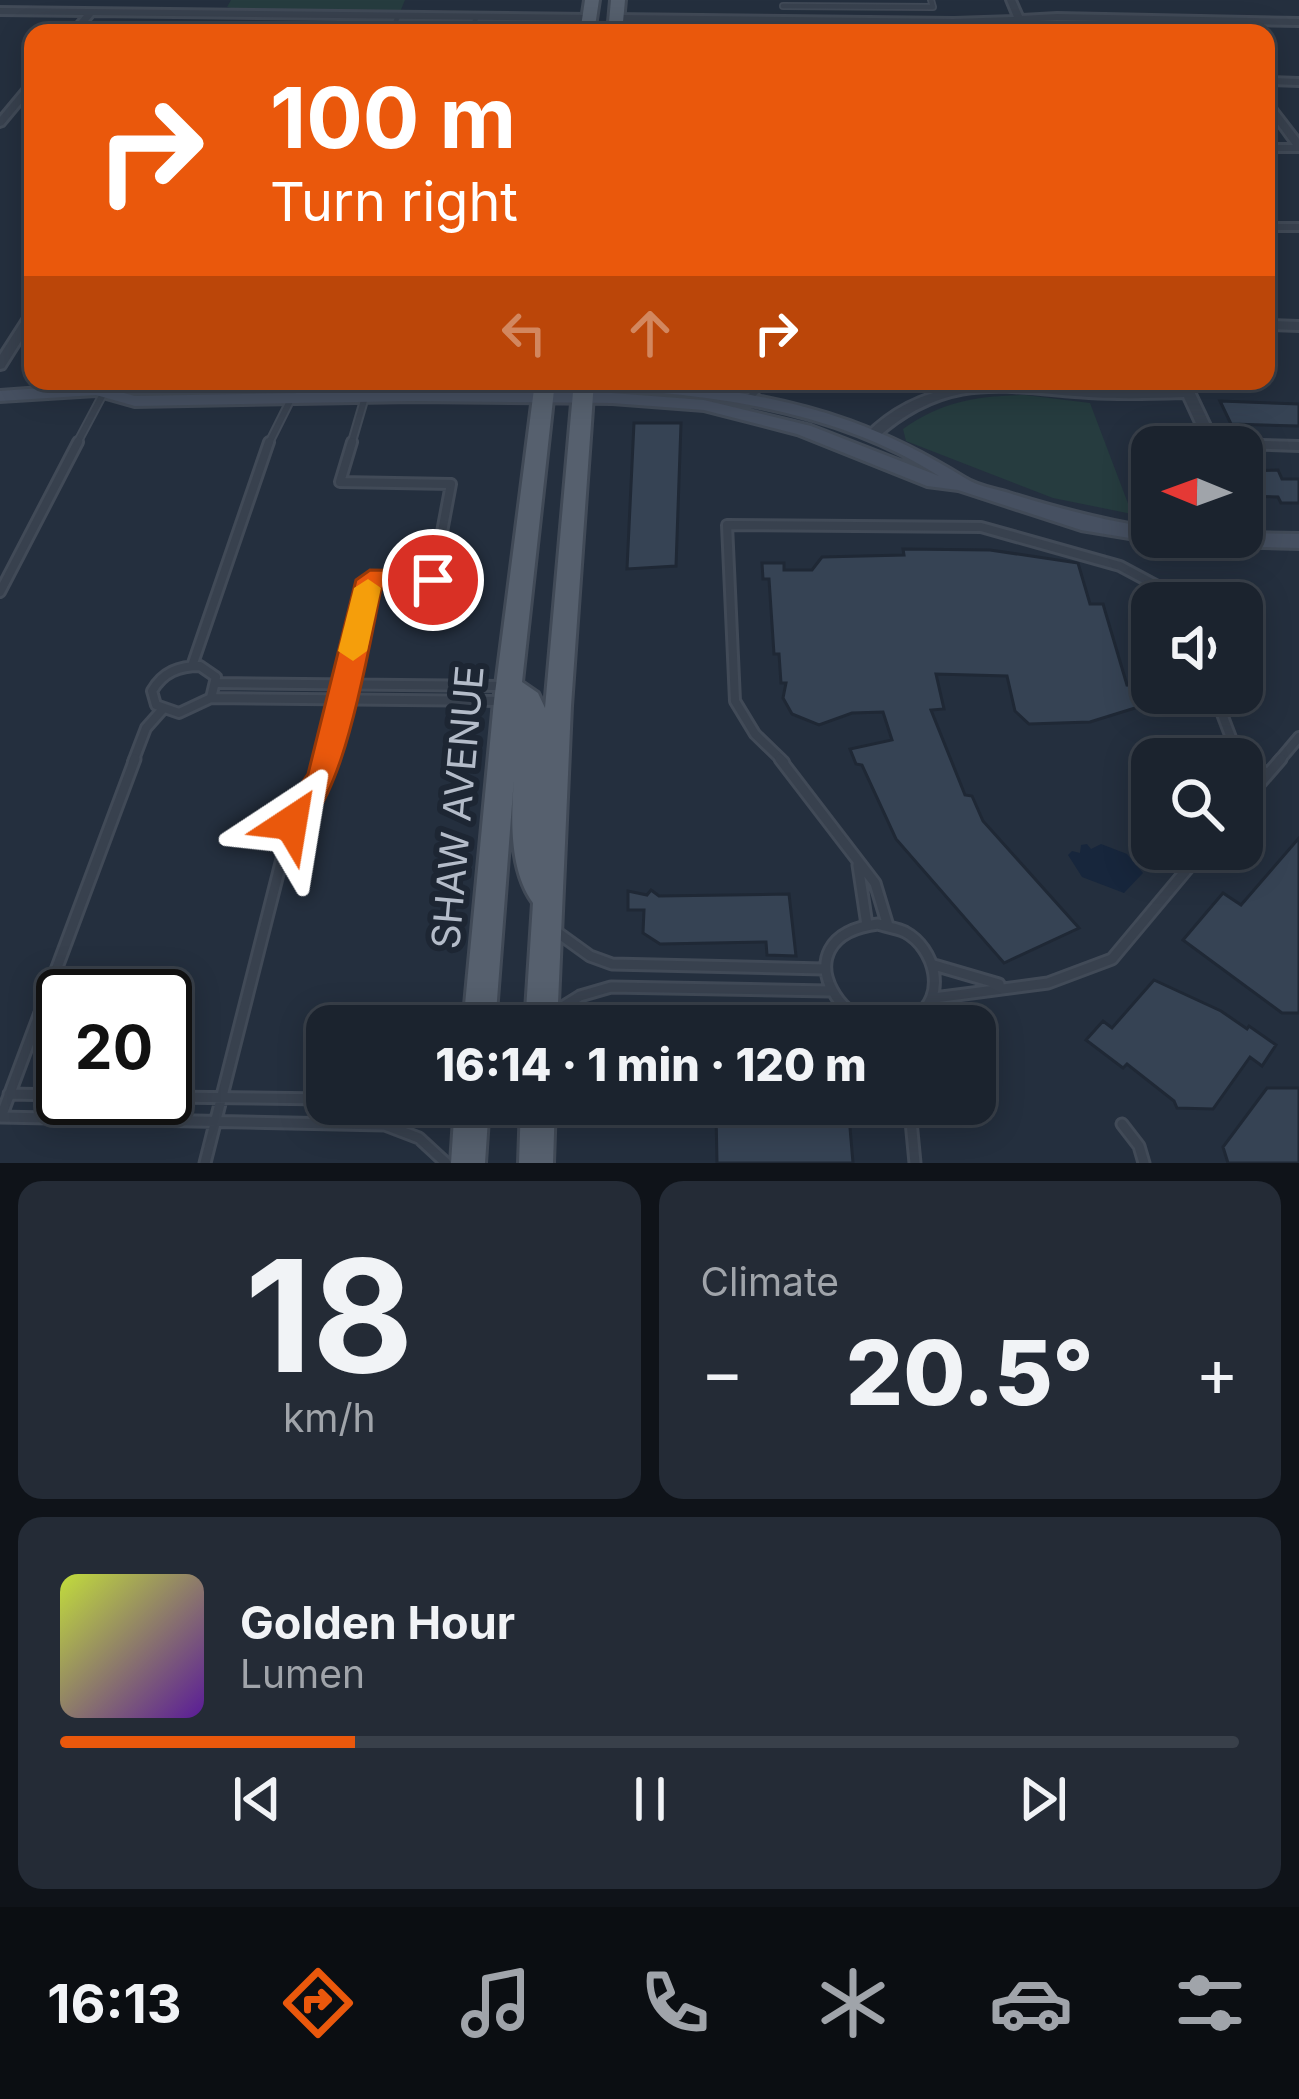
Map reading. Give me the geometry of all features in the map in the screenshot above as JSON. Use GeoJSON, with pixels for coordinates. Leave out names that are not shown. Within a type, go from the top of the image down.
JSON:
{"type":"FeatureCollection","features":[{"type":"Feature","properties":{"kind":"main road"},"geometry":{"type":"LineString","coordinates":[[0,396],[71,390]]}},
{"type":"Feature","properties":{"kind":"main road"},"geometry":{"type":"LineString","coordinates":[[112,390],[135,401],[270,390]]}},
{"type":"Feature","properties":{"kind":"main road"},"geometry":{"type":"LineString","coordinates":[[312,390],[365,396],[471,390]]}},
{"type":"Feature","properties":{"kind":"main road","name":"SHAW AVENUE"},"geometry":{"type":"LineString","coordinates":[[481,1005],[508,693],[542,390]]}},
{"type":"Feature","properties":{"kind":"main road"},"geometry":{"type":"LineString","coordinates":[[543,1005],[583,390]]}},
{"type":"Feature","properties":{"kind":"main road"},"geometry":{"type":"LineString","coordinates":[[603,390],[765,410],[850,437],[871,436]]}},
{"type":"Feature","properties":{"kind":"main road"},"geometry":{"type":"LineString","coordinates":[[702,390],[750,397],[871,436],[946,470],[960,484]]}},
{"type":"Feature","properties":{"kind":"main road"},"geometry":{"type":"LineString","coordinates":[[704,405],[778,422],[934,482],[960,484],[1081,524],[1131,532]]}},
{"type":"Feature","properties":{"kind":"main road"},"geometry":{"type":"LineString","coordinates":[[1263,540],[1299,541]]}},
{"type":"Feature","properties":{"kind":"main road"},"geometry":{"type":"LineString","coordinates":[[508,693],[529,700],[532,710],[525,829],[547,919]]}},
{"type":"Feature","properties":{"kind":"main road"},"geometry":{"type":"LineString","coordinates":[[468,1163],[471,1125]]}},
{"type":"Feature","properties":{"kind":"main road"},"geometry":{"type":"LineString","coordinates":[[536,1163],[537,1125]]}},
{"type":"Feature","properties":{"kind":"street"},"geometry":{"type":"LineString","coordinates":[[210,12],[218,0]]}},
{"type":"Feature","properties":{"kind":"street"},"geometry":{"type":"LineString","coordinates":[[1011,0],[1019,18]]}},
{"type":"Feature","properties":{"kind":"street"},"geometry":{"type":"LineString","coordinates":[[0,11],[476,17],[574,24]]}},
{"type":"Feature","properties":{"kind":"street"},"geometry":{"type":"LineString","coordinates":[[81,24],[91,12]]}},
{"type":"Feature","properties":{"kind":"street"},"geometry":{"type":"LineString","coordinates":[[645,24],[716,19],[1019,18],[1299,22]]}},
{"type":"Feature","properties":{"kind":"street"},"geometry":{"type":"LineString","coordinates":[[1205,18],[1209,24]]}},
{"type":"Feature","properties":{"kind":"street"},"geometry":{"type":"LineString","coordinates":[[716,19],[716,24]]}},
{"type":"Feature","properties":{"kind":"street"},"geometry":{"type":"LineString","coordinates":[[0,123],[24,94]]}},
{"type":"Feature","properties":{"kind":"street"},"geometry":{"type":"LineString","coordinates":[[0,100],[19,100]]}},
{"type":"Feature","properties":{"kind":"street"},"geometry":{"type":"LineString","coordinates":[[1275,115],[1299,147]]}},
{"type":"Feature","properties":{"kind":"street"},"geometry":{"type":"LineString","coordinates":[[0,365],[24,327]]}},
{"type":"Feature","properties":{"kind":"street"},"geometry":{"type":"LineString","coordinates":[[871,436],[910,404],[950,390]]}},
{"type":"Feature","properties":{"kind":"street"},"geometry":{"type":"LineString","coordinates":[[1061,390],[1105,394],[1151,390]]}},
{"type":"Feature","properties":{"kind":"street"},"geometry":{"type":"LineString","coordinates":[[1187,390],[1204,426]]}},
{"type":"Feature","properties":{"kind":"street"},"geometry":{"type":"LineString","coordinates":[[1263,445],[1299,446]]}},
{"type":"Feature","properties":{"kind":"lane"},"geometry":{"type":"LineString","coordinates":[[785,20],[783,3],[933,7],[931,0]]}},
{"type":"Feature","properties":{"kind":"lane"},"geometry":{"type":"LineString","coordinates":[[889,7],[892,21]]}},
{"type":"Feature","properties":{"kind":"lane"},"geometry":{"type":"LineString","coordinates":[[393,24],[398,16]]}},
{"type":"Feature","properties":{"kind":"lane"},"geometry":{"type":"LineString","coordinates":[[474,24],[476,17]]}},
{"type":"Feature","properties":{"kind":"lane"},"geometry":{"type":"LineString","coordinates":[[0,592],[104,390]]}},
{"type":"Feature","properties":{"kind":"lane"},"geometry":{"type":"LineString","coordinates":[[192,666],[293,390]]}},
{"type":"Feature","properties":{"kind":"lane"},"geometry":{"type":"LineString","coordinates":[[750,397],[757,390]]}},
{"type":"Feature","properties":{"kind":"lane"},"geometry":{"type":"LineString","coordinates":[[206,1163],[291,823],[322,778],[370,580],[433,580],[452,484],[340,482],[365,396]]}},
{"type":"Feature","properties":{"kind":"lane"},"geometry":{"type":"LineString","coordinates":[[888,926],[875,883],[789,767],[755,734],[735,701],[728,525],[981,527],[1120,566],[1147,582]]}},
{"type":"Feature","properties":{"kind":"lane"},"geometry":{"type":"LineString","coordinates":[[218,683],[212,672],[192,666],[170,671],[155,683],[152,699],[162,710],[188,712],[212,698],[341,700],[508,693]]}},
{"type":"Feature","properties":{"kind":"lane"},"geometry":{"type":"LineString","coordinates":[[218,683],[508,693]]}},
{"type":"Feature","properties":{"kind":"lane"},"geometry":{"type":"LineString","coordinates":[[212,698],[218,683]]}},
{"type":"Feature","properties":{"kind":"lane"},"geometry":{"type":"LineString","coordinates":[[162,710],[146,728],[0,1118],[385,1125],[418,1138],[446,1163]]}},
{"type":"Feature","properties":{"kind":"lane"},"geometry":{"type":"LineString","coordinates":[[1222,714],[1238,756],[1268,774]]}},
{"type":"Feature","properties":{"kind":"lane"},"geometry":{"type":"LineString","coordinates":[[1263,780],[1299,737]]}},
{"type":"Feature","properties":{"kind":"lane"},"geometry":{"type":"LineString","coordinates":[[858,864],[867,925]]}},
{"type":"Feature","properties":{"kind":"lane"},"geometry":{"type":"LineString","coordinates":[[927,1005],[933,998],[1072,980],[1112,959],[1186,870]]}},
{"type":"Feature","properties":{"kind":"lane"},"geometry":{"type":"LineString","coordinates":[[547,919],[570,944],[612,964],[824,969]]}},
{"type":"Feature","properties":{"kind":"lane"},"geometry":{"type":"LineString","coordinates":[[844,1005],[831,991],[824,969],[836,939],[867,925],[888,926],[916,940],[934,965],[933,998]]}},
{"type":"Feature","properties":{"kind":"lane"},"geometry":{"type":"LineString","coordinates":[[934,965],[1006,986]]}},
{"type":"Feature","properties":{"kind":"lane"},"geometry":{"type":"LineString","coordinates":[[568,1005],[580,996],[611,987],[831,991]]}},
{"type":"Feature","properties":{"kind":"lane"},"geometry":{"type":"LineString","coordinates":[[9,1094],[36,1094]]}},
{"type":"Feature","properties":{"kind":"lane"},"geometry":{"type":"LineString","coordinates":[[192,1096],[306,1099]]}},
{"type":"Feature","properties":{"kind":"lane"},"geometry":{"type":"LineString","coordinates":[[1123,1124],[1139,1146],[1144,1163]]}},
{"type":"Feature","properties":{"kind":"lane"},"geometry":{"type":"LineString","coordinates":[[910,1125],[915,1163]]}},
{"type":"Feature","properties":{"kind":"green space"},"geometry":{"type":"Polygon","coordinates":[[[231,0],[405,0],[400,12],[227,7],[231,0]]]}},
{"type":"Feature","properties":{"kind":"green space"},"geometry":{"type":"Polygon","coordinates":[[[1025,395],[1090,403],[1131,514],[1053,498],[906,441],[903,429],[917,420],[976,399],[1025,395]]]}},
{"type":"Feature","properties":{"kind":"water"},"geometry":{"type":"Polygon","coordinates":[[[1101,844],[1127,854],[1131,870],[1143,873],[1124,893],[1082,877],[1068,855],[1080,853],[1081,845],[1091,849],[1101,844]]]}},
{"type":"Feature","properties":{"kind":"building"},"geometry":{"type":"Polygon","coordinates":[[[1220,401],[1299,404],[1299,426],[1231,424],[1220,401]]]}},
{"type":"Feature","properties":{"kind":"building"},"geometry":{"type":"Polygon","coordinates":[[[634,423],[681,423],[676,566],[627,569],[634,423]]]}},
{"type":"Feature","properties":{"kind":"building"},"geometry":{"type":"Polygon","coordinates":[[[1263,470],[1278,470],[1282,479],[1299,479],[1299,503],[1263,497],[1263,470]]]}},
{"type":"Feature","properties":{"kind":"building"},"geometry":{"type":"Polygon","coordinates":[[[903,549],[990,550],[1078,563],[1090,604],[1103,604],[1127,685],[1131,685],[1131,709],[1090,722],[1029,724],[1015,711],[1007,676],[936,674],[944,709],[931,710],[965,795],[972,796],[983,821],[1079,928],[1004,963],[896,839],[862,765],[856,764],[850,749],[892,740],[883,712],[852,713],[819,725],[792,714],[783,698],[786,683],[781,683],[779,654],[774,654],[769,579],[763,579],[762,563],[784,563],[784,570],[812,570],[822,557],[904,555],[903,549]]]}},
{"type":"Feature","properties":{"kind":"building"},"geometry":{"type":"Polygon","coordinates":[[[1299,838],[1299,1013],[1282,1013],[1183,940],[1223,893],[1241,905],[1299,838]]]}},
{"type":"Feature","properties":{"kind":"building"},"geometry":{"type":"Polygon","coordinates":[[[651,890],[659,896],[789,894],[796,956],[767,955],[766,942],[660,944],[643,933],[644,910],[628,910],[628,891],[647,895],[651,890]]]}},
{"type":"Feature","properties":{"kind":"building"},"geometry":{"type":"Polygon","coordinates":[[[1154,980],[1221,1011],[1276,1045],[1262,1066],[1250,1057],[1213,1109],[1177,1108],[1127,1064],[1123,1068],[1086,1040],[1103,1021],[1112,1028],[1154,980]]]}},
{"type":"Feature","properties":{"kind":"building"},"geometry":{"type":"Polygon","coordinates":[[[1267,1088],[1299,1088],[1299,1163],[1228,1163],[1223,1147],[1267,1088]]]}},
{"type":"Feature","properties":{"kind":"building"},"geometry":{"type":"Polygon","coordinates":[[[716,1125],[850,1125],[853,1163],[717,1163],[716,1125]]]}},
{"type":"Feature","properties":{"kind":"slow traffic"},"geometry":{"type":"LineString","coordinates":[[353,651],[368,588]]}},
{"type":"Feature","properties":{"kind":"route"},"geometry":{"type":"LineString","coordinates":[[291,823],[322,778],[370,580],[433,580]]}}]}
